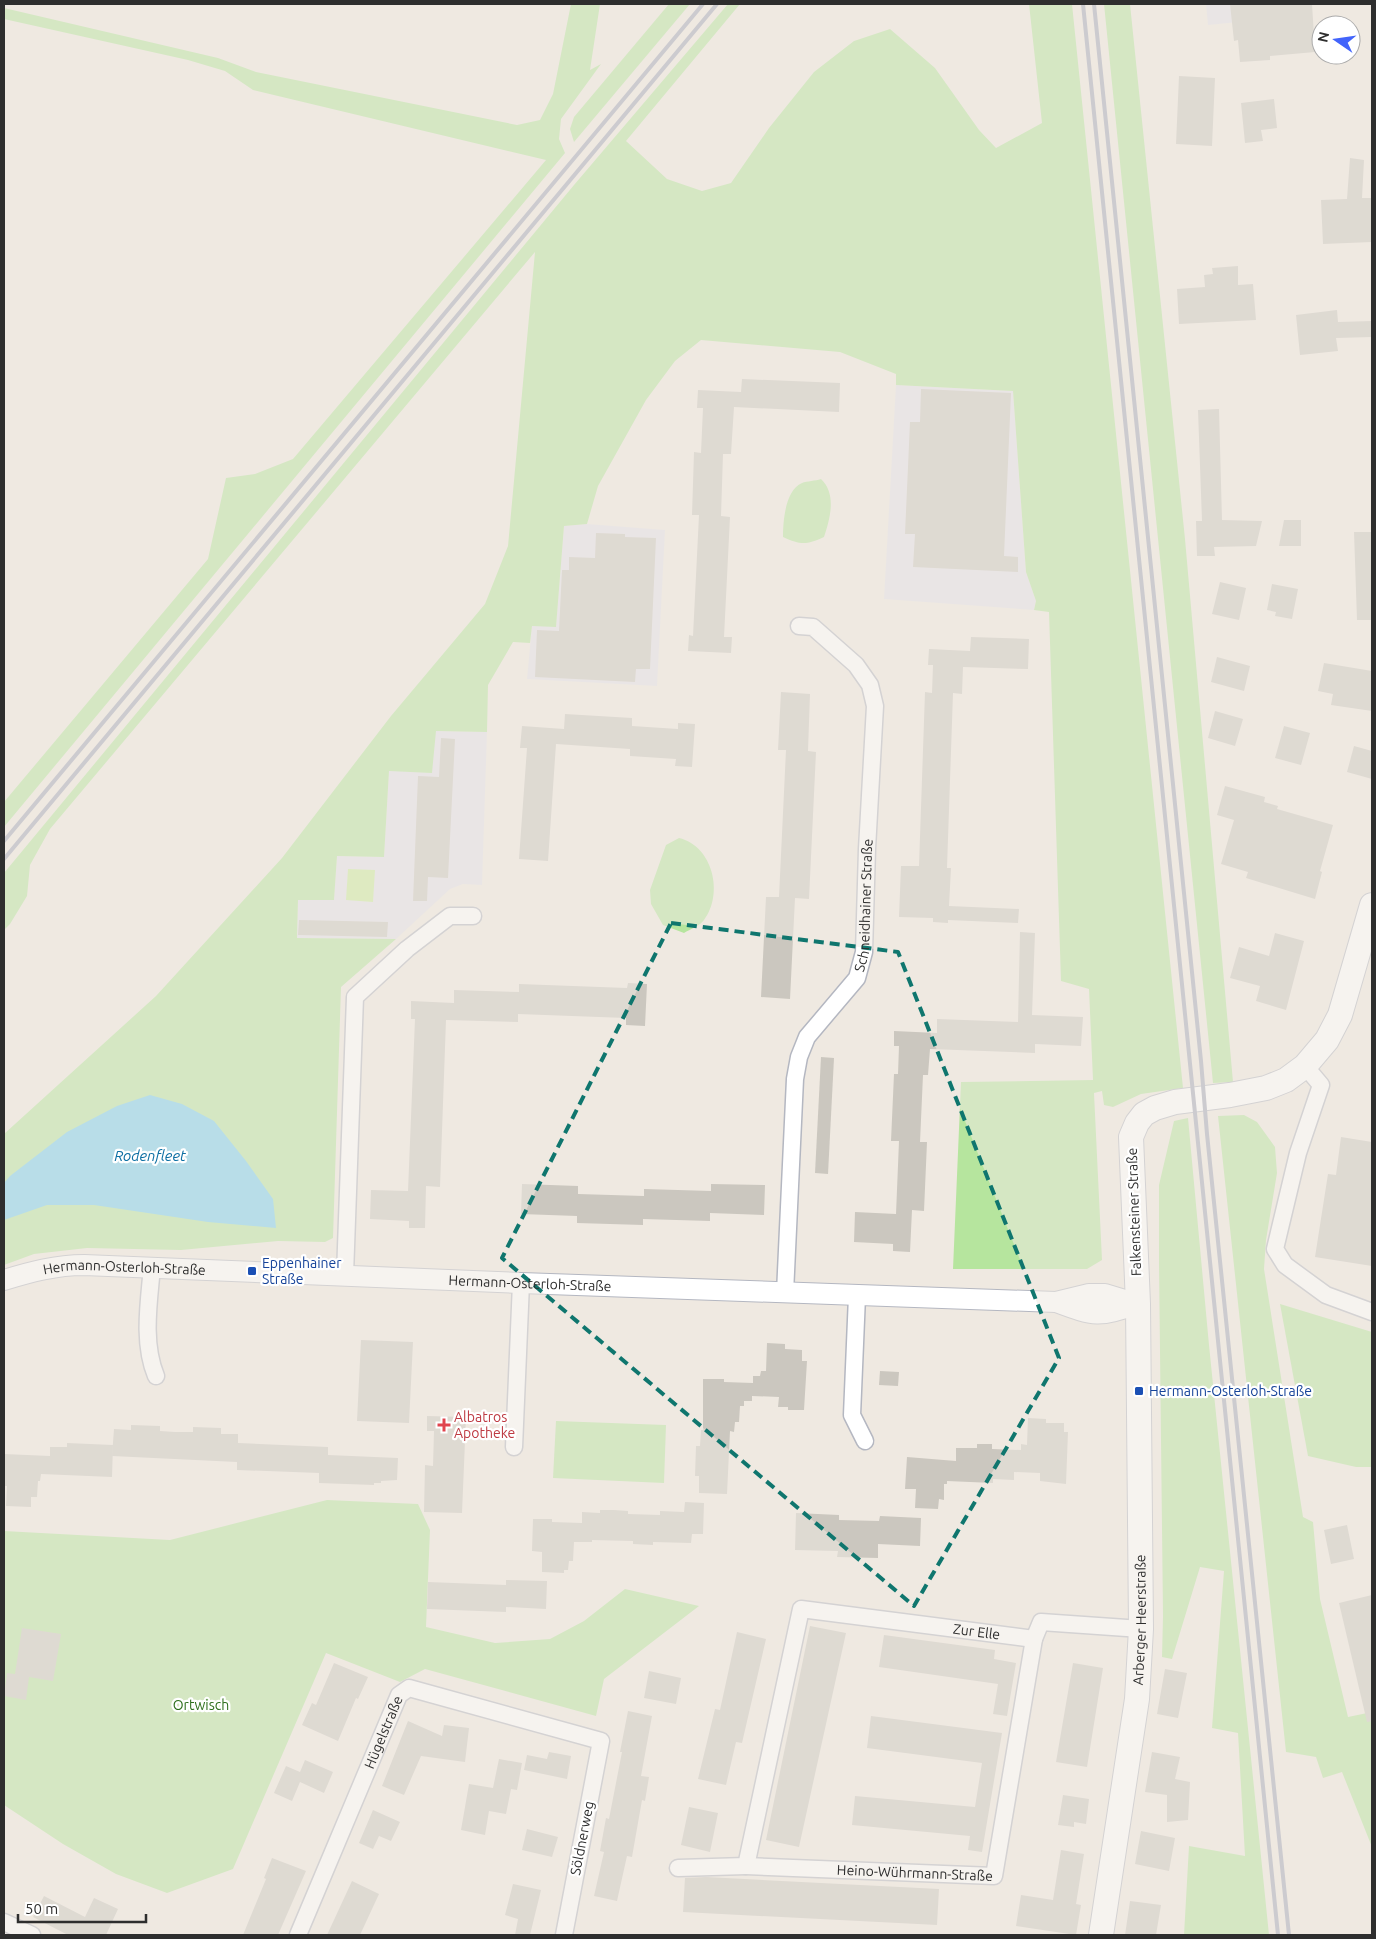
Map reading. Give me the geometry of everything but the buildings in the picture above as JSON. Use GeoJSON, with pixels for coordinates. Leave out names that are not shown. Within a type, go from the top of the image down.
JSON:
{"type":"FeatureCollection","features":[{"type":"Feature","properties":{"kind":"main road","name":"Falkensteiner Straße"},"geometry":{"type":"LineString","coordinates":[[1138,1304],[1131,1137],[1137,1123],[1144,1114],[1155,1108],[1175,1102],[1266,1088],[1286,1080],[1305,1066],[1327,1040],[1340,1015],[1372,905]]}},
{"type":"Feature","properties":{"kind":"main road","name":"Arberger Heerstraße"},"geometry":{"type":"LineString","coordinates":[[1101,1935],[1137,1699],[1141,1629],[1138,1304]]}},
{"type":"Feature","properties":{"kind":"street","name":"Schneidhainer Straße"},"geometry":{"type":"LineString","coordinates":[[785,1293],[795,1084],[799,1057],[812,1030],[857,978],[864,952],[867,849],[875,706],[870,685],[856,665],[813,627],[799,626]]}},
{"type":"Feature","properties":{"kind":"street"},"geometry":{"type":"LineString","coordinates":[[345,1275],[355,997],[407,949],[450,916],[473,916]]}},
{"type":"Feature","properties":{"kind":"street"},"geometry":{"type":"LineString","coordinates":[[1305,1066],[1321,1085],[1298,1153],[1275,1249],[1285,1265],[1326,1295],[1372,1312]]}},
{"type":"Feature","properties":{"kind":"street","name":"Hermann-Osterloh-Straße"},"geometry":{"type":"LineString","coordinates":[[4,1280],[64,1265],[1056,1302],[1089,1314],[1106,1314],[1138,1304]]}},
{"type":"Feature","properties":{"kind":"street"},"geometry":{"type":"LineString","coordinates":[[152,1267],[148,1318],[150,1361],[156,1376]]}},
{"type":"Feature","properties":{"kind":"street"},"geometry":{"type":"LineString","coordinates":[[514,1447],[521,1283]]}},
{"type":"Feature","properties":{"kind":"street"},"geometry":{"type":"LineString","coordinates":[[857,1296],[852,1416],[865,1441]]}},
{"type":"Feature","properties":{"kind":"street","name":"Zur Elle"},"geometry":{"type":"LineString","coordinates":[[746,1866],[800,1609],[1034,1638]]}},
{"type":"Feature","properties":{"kind":"street"},"geometry":{"type":"LineString","coordinates":[[1034,1638],[1041,1622],[1141,1629]]}},
{"type":"Feature","properties":{"kind":"street","name":"Heino-Wührmann-Straße"},"geometry":{"type":"LineString","coordinates":[[678,1868],[746,1866],[994,1876],[1034,1638]]}},
{"type":"Feature","properties":{"kind":"street","name":"Hügelstraße"},"geometry":{"type":"LineString","coordinates":[[298,1935],[399,1696],[409,1688],[601,1741]]}},
{"type":"Feature","properties":{"kind":"street","name":"Söldnerweg"},"geometry":{"type":"LineString","coordinates":[[564,1935],[601,1741]]}},
{"type":"Feature","properties":{"kind":"street"},"geometry":{"type":"LineString","coordinates":[[4,1922],[32,1935]]}},
{"type":"Feature","properties":{"kind":"highlighted area"},"geometry":{"type":"Polygon","coordinates":[[[671,923],[898,952],[1059,1358],[914,1606],[502,1258],[671,923]]]}},
{"type":"Feature","properties":{"kind":"shaded area"},"geometry":{"type":"Polygon","coordinates":[[[1206,4],[1257,4],[1259,20],[1208,25],[1206,4]]]}},
{"type":"Feature","properties":{"kind":"shaded area"},"geometry":{"type":"Polygon","coordinates":[[[896,385],[1013,391],[1026,572],[1036,601],[1034,610],[884,599],[896,385]]]}},
{"type":"Feature","properties":{"kind":"shaded area"},"geometry":{"type":"Polygon","coordinates":[[[587,524],[665,530],[657,686],[527,679],[532,626],[556,626],[564,526],[587,524]]]}},
{"type":"Feature","properties":{"kind":"shaded area"},"geometry":{"type":"Polygon","coordinates":[[[436,731],[487,732],[482,885],[463,884],[450,889],[396,939],[297,938],[298,899],[334,900],[337,856],[384,857],[389,771],[436,731]]]}},
{"type":"Feature","properties":{"kind":"green space"},"geometry":{"type":"Polygon","coordinates":[[[571,4],[600,4],[590,70],[601,64],[561,119],[559,139],[565,153],[4,827],[4,802],[208,559],[226,478],[255,474],[293,459],[546,160],[253,90],[225,71],[188,60],[4,19],[4,8],[218,58],[256,72],[517,125],[540,120],[553,94],[571,4]]]}},
{"type":"Feature","properties":{"kind":"green space"},"geometry":{"type":"Polygon","coordinates":[[[669,4],[690,4],[574,142],[570,129],[574,117],[669,4]]]}},
{"type":"Feature","properties":{"kind":"green space"},"geometry":{"type":"Polygon","coordinates":[[[728,4],[740,4],[626,141],[667,179],[702,191],[731,183],[769,128],[814,72],[854,41],[890,29],[935,68],[979,130],[996,148],[1042,123],[1029,4],[1072,4],[1183,1088],[1141,1094],[1113,1107],[1104,1105],[1102,1091],[1094,1093],[1102,1260],[1087,1269],[953,1269],[961,1082],[1093,1080],[1089,989],[1061,981],[1049,612],[1034,610],[1036,601],[1026,572],[1013,391],[896,385],[896,374],[840,352],[701,340],[675,361],[646,400],[598,486],[587,524],[564,526],[556,627],[532,626],[530,643],[513,642],[488,685],[487,732],[436,731],[432,773],[389,771],[384,857],[337,856],[334,900],[298,900],[297,938],[396,939],[341,987],[333,1238],[325,1242],[278,1241],[181,1250],[87,1248],[34,1254],[4,1265],[4,1134],[156,996],[282,858],[391,716],[485,604],[508,546],[535,252],[50,829],[30,865],[27,896],[10,924],[4,930],[4,873],[574,185],[728,4]]]}},
{"type":"Feature","properties":{"kind":"green space"},"geometry":{"type":"Polygon","coordinates":[[[1104,4],[1130,4],[1185,539],[1233,1082],[1213,1083],[1104,4]]]}},
{"type":"Feature","properties":{"kind":"green space"},"geometry":{"type":"Polygon","coordinates":[[[821,479],[826,485],[831,499],[830,515],[824,537],[813,542],[804,543],[794,542],[783,537],[786,507],[792,492],[802,483],[821,479]]]}},
{"type":"Feature","properties":{"kind":"green space"},"geometry":{"type":"Polygon","coordinates":[[[679,838],[691,843],[700,851],[712,872],[714,885],[710,909],[704,920],[684,933],[663,925],[651,904],[650,890],[666,845],[679,838]]]}},
{"type":"Feature","properties":{"kind":"green space"},"geometry":{"type":"Polygon","coordinates":[[[348,869],[375,870],[373,902],[346,900],[348,869]]]}},
{"type":"Feature","properties":{"kind":"green space"},"geometry":{"type":"Polygon","coordinates":[[[1244,1115],[1257,1122],[1275,1147],[1277,1173],[1266,1240],[1264,1269],[1303,1517],[1313,1522],[1320,1599],[1348,1717],[1372,1712],[1372,1847],[1342,1772],[1323,1778],[1316,1757],[1286,1752],[1218,1116],[1244,1115]]]}},
{"type":"Feature","properties":{"kind":"green space"},"geometry":{"type":"Polygon","coordinates":[[[1188,1118],[1269,1935],[1184,1935],[1189,1846],[1245,1856],[1238,1733],[1212,1728],[1224,1571],[1200,1567],[1172,1659],[1162,1657],[1159,1185],[1174,1121],[1188,1118]]]}},
{"type":"Feature","properties":{"kind":"green space"},"geometry":{"type":"Polygon","coordinates":[[[1280,1304],[1372,1332],[1372,1467],[1356,1467],[1308,1456],[1280,1304]]]}},
{"type":"Feature","properties":{"kind":"green space"},"geometry":{"type":"Polygon","coordinates":[[[556,1421],[666,1425],[664,1483],[553,1478],[556,1421]]]}},
{"type":"Feature","properties":{"kind":"green space","name":"Ortwisch"},"geometry":{"type":"Polygon","coordinates":[[[327,1500],[418,1504],[430,1530],[426,1627],[495,1643],[550,1639],[584,1621],[625,1589],[699,1606],[604,1679],[596,1716],[425,1669],[400,1682],[326,1653],[233,1869],[167,1893],[116,1874],[63,1844],[4,1805],[4,1531],[170,1540],[327,1500]]]}},
{"type":"Feature","properties":{"kind":"water","name":"Rodenfleet"},"geometry":{"type":"Polygon","coordinates":[[[150,1095],[182,1104],[214,1121],[273,1199],[276,1228],[208,1222],[94,1205],[47,1205],[4,1220],[4,1183],[10,1176],[67,1132],[117,1106],[150,1095]]]}},
{"type":"Feature","properties":{"kind":"railway"},"geometry":{"type":"LineString","coordinates":[[4,841],[703,4]]}},
{"type":"Feature","properties":{"kind":"railway"},"geometry":{"type":"LineString","coordinates":[[4,859],[717,4]]}},
{"type":"Feature","properties":{"kind":"railway"},"geometry":{"type":"LineString","coordinates":[[1083,4],[1278,1935]]}},
{"type":"Feature","properties":{"kind":"railway"},"geometry":{"type":"LineString","coordinates":[[1094,4],[1289,1935]]}},
{"type":"Feature","properties":{"kind":"place","name":"Eppenhainer Straße"},"geometry":{"type":"Point","coordinates":[252,1271]}},
{"type":"Feature","properties":{"kind":"place","name":"Hermann-Osterloh-Straße"},"geometry":{"type":"Point","coordinates":[1139,1391]}},
{"type":"Feature","properties":{"kind":"place","name":"Albatros Apotheke"},"geometry":{"type":"Point","coordinates":[444,1425]}}]}
